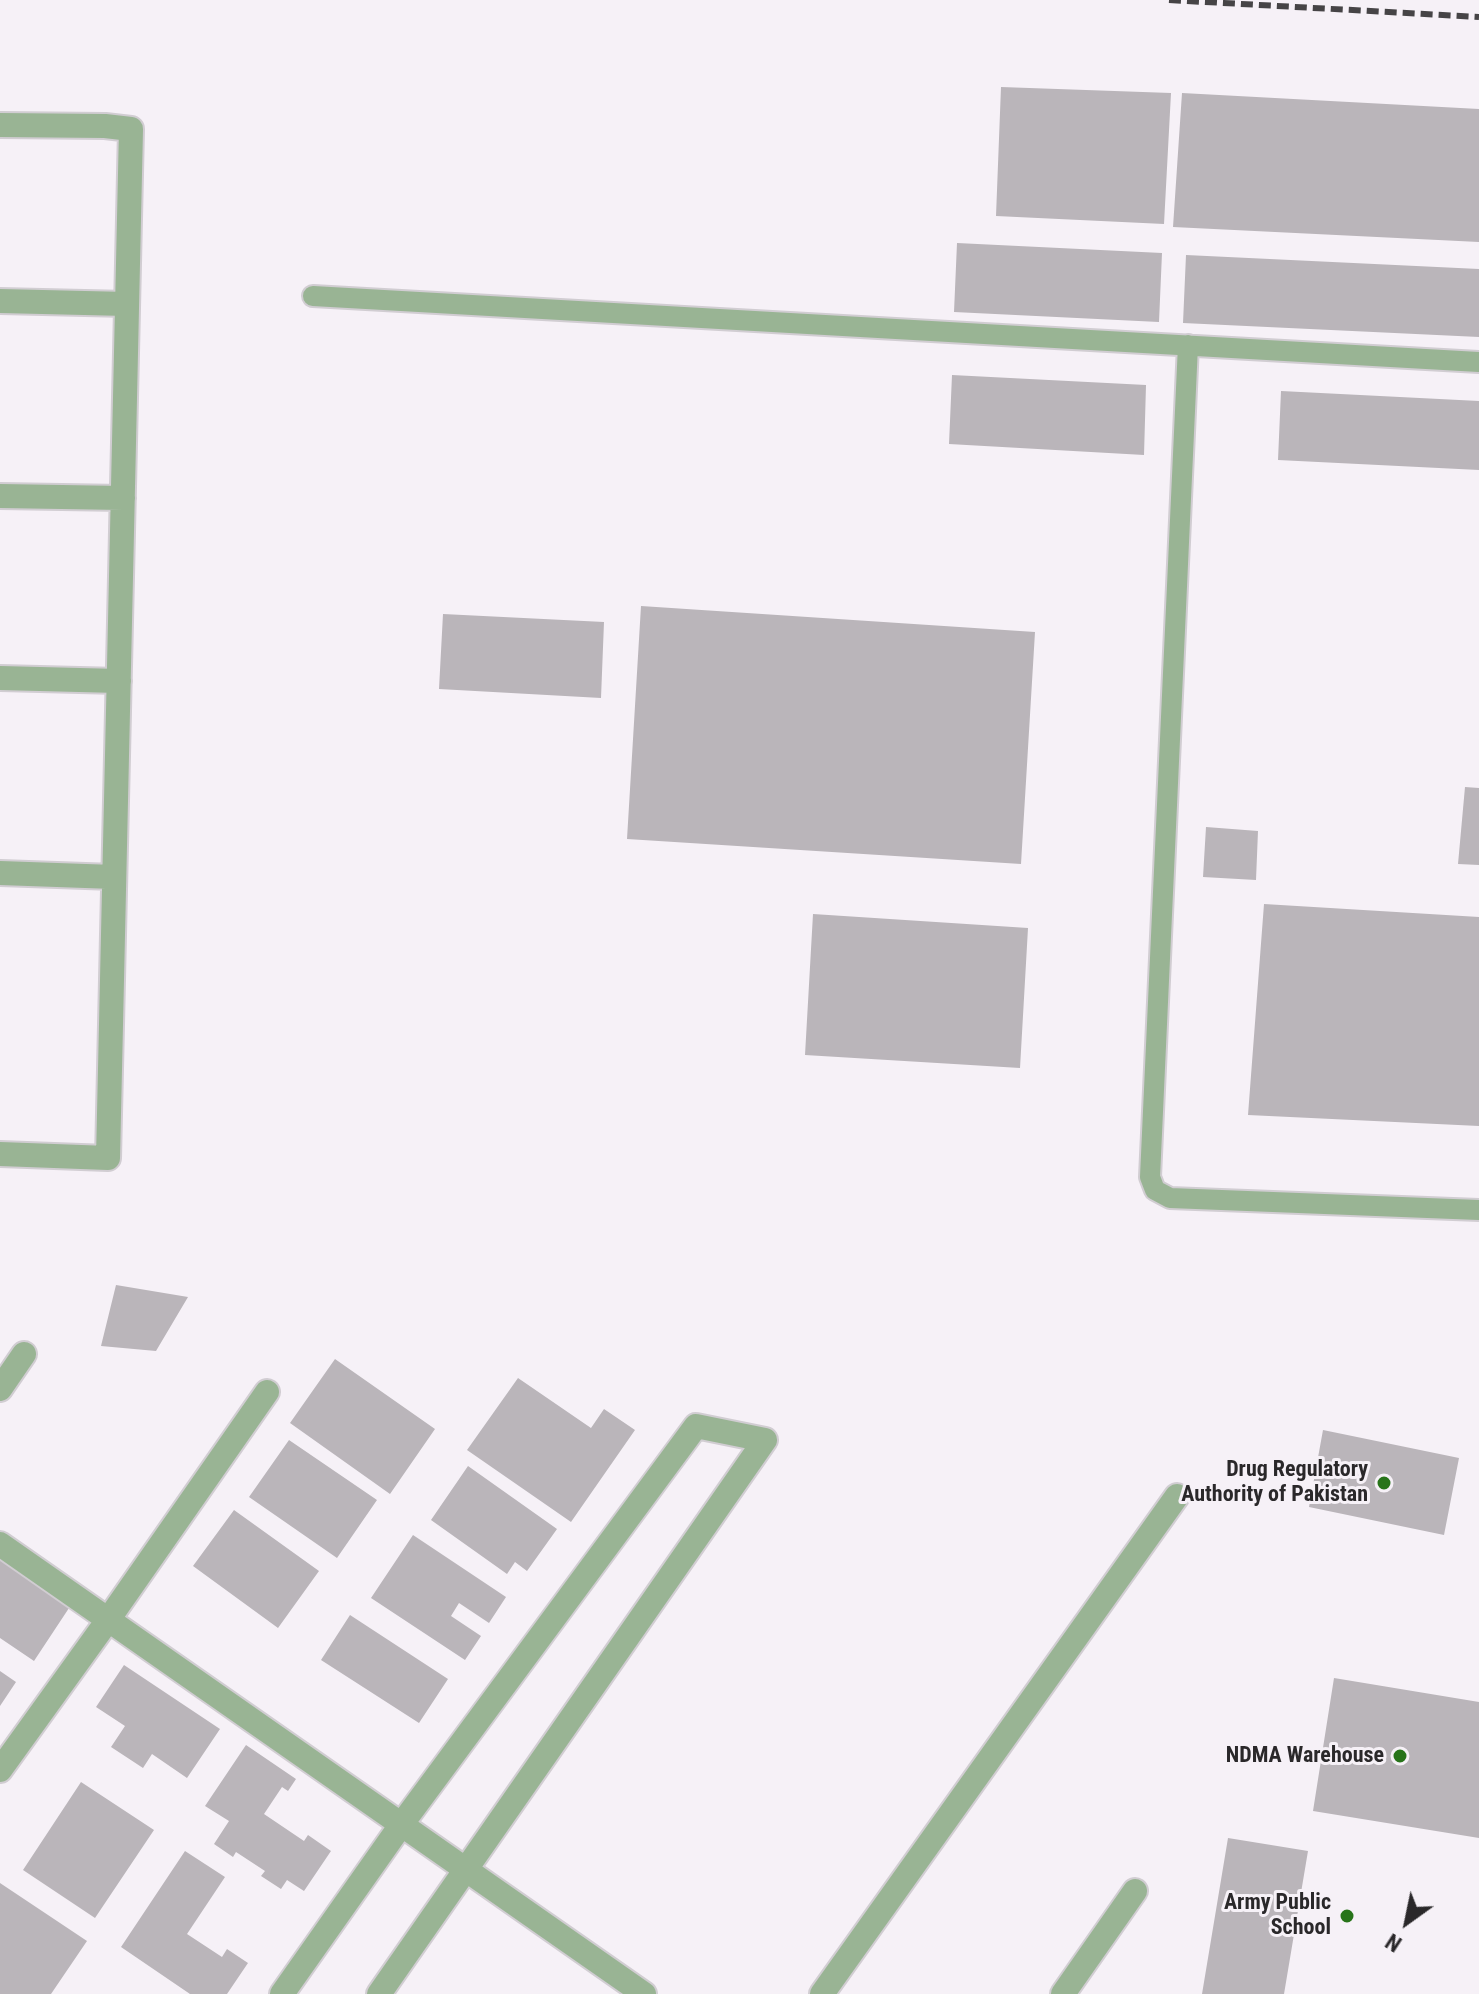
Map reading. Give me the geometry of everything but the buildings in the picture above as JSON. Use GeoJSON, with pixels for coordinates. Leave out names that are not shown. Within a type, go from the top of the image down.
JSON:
{"type":"FeatureCollection","features":[{"type":"Feature","properties":{"kind":"street"},"geometry":{"type":"LineString","coordinates":[[0,125],[131,129],[108,1158],[0,1154]]}},
{"type":"Feature","properties":{"kind":"street"},"geometry":{"type":"LineString","coordinates":[[0,301],[127,304]]}},
{"type":"Feature","properties":{"kind":"street"},"geometry":{"type":"LineString","coordinates":[[0,496],[123,498]]}},
{"type":"Feature","properties":{"kind":"street"},"geometry":{"type":"LineString","coordinates":[[0,678],[119,681]]}},
{"type":"Feature","properties":{"kind":"street"},"geometry":{"type":"LineString","coordinates":[[0,873],[114,877]]}},
{"type":"Feature","properties":{"kind":"street"},"geometry":{"type":"LineString","coordinates":[[0,1389],[24,1354]]}},
{"type":"Feature","properties":{"kind":"street"},"geometry":{"type":"LineString","coordinates":[[0,1770],[267,1392]]}},
{"type":"Feature","properties":{"kind":"street"},"geometry":{"type":"LineString","coordinates":[[282,1994],[401,1825],[696,1426],[765,1440],[379,1994]]}},
{"type":"Feature","properties":{"kind":"street"},"geometry":{"type":"LineString","coordinates":[[822,1994],[1177,1496]]}},
{"type":"Feature","properties":{"kind":"street"},"geometry":{"type":"LineString","coordinates":[[0,1544],[644,1994]]}},
{"type":"Feature","properties":{"kind":"street"},"geometry":{"type":"LineString","coordinates":[[1063,1994],[1135,1891]]}},
{"type":"Feature","properties":{"kind":"lane"},"geometry":{"type":"LineString","coordinates":[[313,296],[1479,362]]}},
{"type":"Feature","properties":{"kind":"lane"},"geometry":{"type":"LineString","coordinates":[[1188,345],[1150,1177],[1155,1190],[1170,1198],[1479,1210]]}},
{"type":"Feature","properties":{"kind":"railway"},"geometry":{"type":"LineString","coordinates":[[1169,0],[1479,17]]}},
{"type":"Feature","properties":{"kind":"place","name":"Drug Regulatory Authority of Pakistan"},"geometry":{"type":"Point","coordinates":[1384,1483]}},
{"type":"Feature","properties":{"kind":"place","name":"NDMA Warehouse"},"geometry":{"type":"Point","coordinates":[1400,1756]}},
{"type":"Feature","properties":{"kind":"place","name":"Army Public School"},"geometry":{"type":"Point","coordinates":[1347,1916]}}]}
